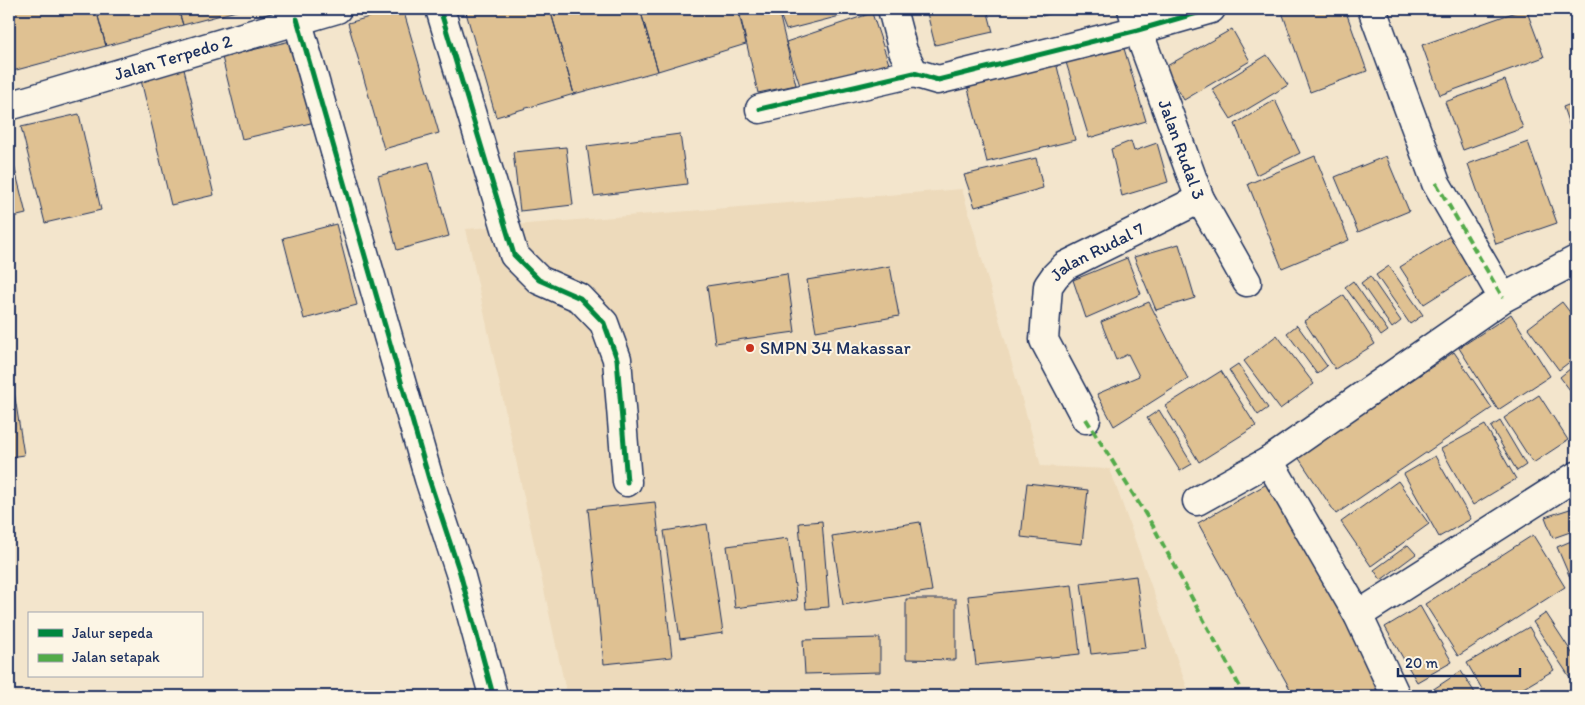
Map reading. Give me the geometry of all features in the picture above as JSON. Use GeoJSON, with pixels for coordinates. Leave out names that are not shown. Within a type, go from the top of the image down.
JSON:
{"type":"FeatureCollection","features":[{"type":"Feature","properties":{"kind":"street","name":"Jalan Terpedo 2"},"geometry":{"type":"LineString","coordinates":[[9,106],[337,9]]}},
{"type":"Feature","properties":{"kind":"street"},"geometry":{"type":"LineString","coordinates":[[440,9],[514,255],[539,280],[580,298],[604,323],[617,359],[627,482]]}},
{"type":"Feature","properties":{"kind":"street"},"geometry":{"type":"LineString","coordinates":[[892,9],[903,51],[914,73]]}},
{"type":"Feature","properties":{"kind":"street"},"geometry":{"type":"LineString","coordinates":[[760,109],[914,73],[938,80],[1135,20],[1211,9]]}},
{"type":"Feature","properties":{"kind":"street"},"geometry":{"type":"LineString","coordinates":[[1372,9],[1436,184],[1503,298]]}},
{"type":"Feature","properties":{"kind":"street"},"geometry":{"type":"LineString","coordinates":[[297,20],[429,479],[460,573],[493,695]]}},
{"type":"Feature","properties":{"kind":"street","name":"Jalan Rudal 3"},"geometry":{"type":"LineString","coordinates":[[1135,20],[1200,200],[1247,282]]}},
{"type":"Feature","properties":{"kind":"street","name":"Jalan Rudal 7"},"geometry":{"type":"LineString","coordinates":[[1086,419],[1044,340],[1048,286],[1065,266],[1200,200]]}},
{"type":"Feature","properties":{"kind":"street"},"geometry":{"type":"LineString","coordinates":[[1197,501],[1269,460],[1503,298],[1576,260]]}},
{"type":"Feature","properties":{"kind":"street"},"geometry":{"type":"LineString","coordinates":[[1269,460],[1358,615],[1396,696]]}},
{"type":"Feature","properties":{"kind":"street"},"geometry":{"type":"LineString","coordinates":[[1358,615],[1576,476]]}},
{"type":"Feature","properties":{"kind":"shaded area","name":"SMPN 34 Makassar"},"geometry":{"type":"Polygon","coordinates":[[[962,189],[1041,466],[1110,469],[1190,696],[567,696],[466,229],[962,189]]]}},
{"type":"Feature","properties":{"kind":"building"},"geometry":{"type":"Polygon","coordinates":[[[9,9],[96,9],[106,46],[9,72],[9,9]]]}},
{"type":"Feature","properties":{"kind":"building"},"geometry":{"type":"Polygon","coordinates":[[[96,9],[178,9],[183,25],[106,46],[96,9]]]}},
{"type":"Feature","properties":{"kind":"building"},"geometry":{"type":"Polygon","coordinates":[[[178,9],[244,9],[183,25],[178,9]]]}},
{"type":"Feature","properties":{"kind":"building"},"geometry":{"type":"Polygon","coordinates":[[[403,9],[439,133],[384,149],[348,23],[403,9]]]}},
{"type":"Feature","properties":{"kind":"building"},"geometry":{"type":"Polygon","coordinates":[[[465,9],[550,9],[574,94],[496,117],[465,9]]]}},
{"type":"Feature","properties":{"kind":"building"},"geometry":{"type":"Polygon","coordinates":[[[550,9],[640,9],[658,71],[574,94],[550,9]]]}},
{"type":"Feature","properties":{"kind":"building"},"geometry":{"type":"Polygon","coordinates":[[[640,9],[738,9],[746,44],[658,71],[640,9]]]}},
{"type":"Feature","properties":{"kind":"building"},"geometry":{"type":"Polygon","coordinates":[[[738,9],[768,9],[740,15],[738,9]]]}},
{"type":"Feature","properties":{"kind":"building"},"geometry":{"type":"Polygon","coordinates":[[[768,9],[778,9],[796,85],[758,93],[740,15],[768,9]]]}},
{"type":"Feature","properties":{"kind":"building"},"geometry":{"type":"Polygon","coordinates":[[[778,9],[867,9],[786,30],[778,9]]]}},
{"type":"Feature","properties":{"kind":"building"},"geometry":{"type":"Polygon","coordinates":[[[926,9],[987,9],[993,32],[935,45],[926,9]]]}},
{"type":"Feature","properties":{"kind":"building"},"geometry":{"type":"Polygon","coordinates":[[[1040,9],[1068,9],[1042,16],[1040,9]]]}},
{"type":"Feature","properties":{"kind":"building"},"geometry":{"type":"Polygon","coordinates":[[[1281,9],[1345,9],[1367,71],[1310,92],[1281,9]]]}},
{"type":"Feature","properties":{"kind":"building"},"geometry":{"type":"Polygon","coordinates":[[[1526,9],[1544,57],[1440,95],[1422,45],[1526,9]]]}},
{"type":"Feature","properties":{"kind":"building"},"geometry":{"type":"Polygon","coordinates":[[[872,13],[889,64],[802,92],[786,42],[872,13]]]}},
{"type":"Feature","properties":{"kind":"building"},"geometry":{"type":"Polygon","coordinates":[[[1232,29],[1250,61],[1184,100],[1165,67],[1232,29]]]}},
{"type":"Feature","properties":{"kind":"building"},"geometry":{"type":"Polygon","coordinates":[[[295,40],[315,122],[242,139],[222,57],[295,40]]]}},
{"type":"Feature","properties":{"kind":"building"},"geometry":{"type":"Polygon","coordinates":[[[1122,42],[1146,121],[1089,138],[1065,59],[1122,42]]]}},
{"type":"Feature","properties":{"kind":"building"},"geometry":{"type":"Polygon","coordinates":[[[1267,55],[1288,85],[1231,119],[1212,89],[1267,55]]]}},
{"type":"Feature","properties":{"kind":"building"},"geometry":{"type":"Polygon","coordinates":[[[1055,58],[1075,140],[987,162],[966,81],[1055,58]]]}},
{"type":"Feature","properties":{"kind":"building"},"geometry":{"type":"Polygon","coordinates":[[[183,65],[214,195],[171,205],[140,76],[183,65]]]}},
{"type":"Feature","properties":{"kind":"building"},"geometry":{"type":"Polygon","coordinates":[[[1505,80],[1523,128],[1463,150],[1445,102],[1505,80]]]}},
{"type":"Feature","properties":{"kind":"building"},"geometry":{"type":"Polygon","coordinates":[[[1275,100],[1300,153],[1256,175],[1235,124],[1275,100]]]}},
{"type":"Feature","properties":{"kind":"building"},"geometry":{"type":"Polygon","coordinates":[[[1576,102],[1576,145],[1563,107],[1576,102]]]}},
{"type":"Feature","properties":{"kind":"building"},"geometry":{"type":"Polygon","coordinates":[[[79,114],[101,210],[45,223],[21,127],[79,114]]]}},
{"type":"Feature","properties":{"kind":"building"},"geometry":{"type":"Polygon","coordinates":[[[680,134],[687,184],[594,196],[587,146],[680,134]]]}},
{"type":"Feature","properties":{"kind":"building"},"geometry":{"type":"Polygon","coordinates":[[[1131,141],[1134,151],[1157,143],[1168,182],[1122,196],[1111,149],[1131,141]]]}},
{"type":"Feature","properties":{"kind":"building"},"geometry":{"type":"Polygon","coordinates":[[[1528,142],[1557,223],[1496,244],[1468,164],[1528,142]]]}},
{"type":"Feature","properties":{"kind":"building"},"geometry":{"type":"Polygon","coordinates":[[[9,145],[26,214],[9,218],[9,145]]]}},
{"type":"Feature","properties":{"kind":"building"},"geometry":{"type":"Polygon","coordinates":[[[566,147],[573,205],[520,211],[513,152],[566,147]]]}},
{"type":"Feature","properties":{"kind":"building"},"geometry":{"type":"Polygon","coordinates":[[[1315,156],[1349,240],[1282,268],[1248,184],[1315,156]]]}},
{"type":"Feature","properties":{"kind":"building"},"geometry":{"type":"Polygon","coordinates":[[[1386,156],[1409,211],[1358,232],[1335,177],[1386,156]]]}},
{"type":"Feature","properties":{"kind":"building"},"geometry":{"type":"Polygon","coordinates":[[[1036,158],[1043,188],[975,207],[964,175],[1036,158]]]}},
{"type":"Feature","properties":{"kind":"building"},"geometry":{"type":"Polygon","coordinates":[[[429,162],[449,236],[397,250],[378,176],[429,162]]]}},
{"type":"Feature","properties":{"kind":"building"},"geometry":{"type":"Polygon","coordinates":[[[336,224],[357,305],[304,319],[283,238],[336,224]]]}},
{"type":"Feature","properties":{"kind":"building"},"geometry":{"type":"Polygon","coordinates":[[[1458,231],[1481,268],[1424,304],[1400,267],[1458,231]]]}},
{"type":"Feature","properties":{"kind":"building"},"geometry":{"type":"Polygon","coordinates":[[[1179,244],[1195,298],[1156,310],[1134,257],[1179,244]]]}},
{"type":"Feature","properties":{"kind":"building"},"geometry":{"type":"Polygon","coordinates":[[[1127,258],[1141,294],[1086,318],[1073,280],[1127,258]]]}},
{"type":"Feature","properties":{"kind":"building"},"geometry":{"type":"Polygon","coordinates":[[[890,266],[899,316],[816,331],[807,280],[890,266]]]}},
{"type":"Feature","properties":{"kind":"building"},"geometry":{"type":"Polygon","coordinates":[[[1389,266],[1423,315],[1410,324],[1376,275],[1389,266]]]}},
{"type":"Feature","properties":{"kind":"building"},"geometry":{"type":"Polygon","coordinates":[[[787,274],[795,332],[715,343],[707,286],[787,274]]]}},
{"type":"Feature","properties":{"kind":"building"},"geometry":{"type":"Polygon","coordinates":[[[1370,276],[1401,321],[1392,328],[1361,283],[1370,276]]]}},
{"type":"Feature","properties":{"kind":"building"},"geometry":{"type":"Polygon","coordinates":[[[1353,281],[1388,331],[1381,336],[1345,287],[1353,281]]]}},
{"type":"Feature","properties":{"kind":"building"},"geometry":{"type":"Polygon","coordinates":[[[1344,295],[1375,344],[1335,369],[1304,321],[1344,295]]]}},
{"type":"Feature","properties":{"kind":"building"},"geometry":{"type":"Polygon","coordinates":[[[1149,302],[1188,379],[1114,426],[1097,394],[1139,376],[1128,354],[1116,360],[1101,322],[1149,302]]]}},
{"type":"Feature","properties":{"kind":"building"},"geometry":{"type":"Polygon","coordinates":[[[1562,302],[1576,320],[1576,357],[1559,370],[1528,328],[1562,302]]]}},
{"type":"Feature","properties":{"kind":"building"},"geometry":{"type":"Polygon","coordinates":[[[1511,314],[1550,376],[1498,410],[1459,348],[1511,314]]]}},
{"type":"Feature","properties":{"kind":"building"},"geometry":{"type":"Polygon","coordinates":[[[1297,325],[1327,366],[1317,374],[1287,333],[1297,325]]]}},
{"type":"Feature","properties":{"kind":"building"},"geometry":{"type":"Polygon","coordinates":[[[1277,335],[1314,384],[1280,409],[1244,361],[1277,335]]]}},
{"type":"Feature","properties":{"kind":"building"},"geometry":{"type":"Polygon","coordinates":[[[1454,352],[1492,408],[1336,514],[1298,457],[1454,352]]]}},
{"type":"Feature","properties":{"kind":"building"},"geometry":{"type":"Polygon","coordinates":[[[1238,364],[1268,408],[1258,415],[1229,370],[1238,364]]]}},
{"type":"Feature","properties":{"kind":"building"},"geometry":{"type":"Polygon","coordinates":[[[1576,364],[1576,391],[1573,394],[1560,377],[1576,364]]]}},
{"type":"Feature","properties":{"kind":"building"},"geometry":{"type":"Polygon","coordinates":[[[9,366],[24,455],[9,457],[9,366]]]}},
{"type":"Feature","properties":{"kind":"building"},"geometry":{"type":"Polygon","coordinates":[[[1221,371],[1256,426],[1199,462],[1165,406],[1221,371]]]}},
{"type":"Feature","properties":{"kind":"building"},"geometry":{"type":"Polygon","coordinates":[[[1539,395],[1568,440],[1533,463],[1504,418],[1539,395]]]}},
{"type":"Feature","properties":{"kind":"building"},"geometry":{"type":"Polygon","coordinates":[[[1159,410],[1192,464],[1180,471],[1147,418],[1159,410]]]}},
{"type":"Feature","properties":{"kind":"building"},"geometry":{"type":"Polygon","coordinates":[[[1500,421],[1526,465],[1517,471],[1491,427],[1500,421]]]}},
{"type":"Feature","properties":{"kind":"building"},"geometry":{"type":"Polygon","coordinates":[[[1485,425],[1516,479],[1473,505],[1441,449],[1485,425]]]}},
{"type":"Feature","properties":{"kind":"building"},"geometry":{"type":"Polygon","coordinates":[[[1435,456],[1471,519],[1439,537],[1404,474],[1435,456]]]}},
{"type":"Feature","properties":{"kind":"building"},"geometry":{"type":"Polygon","coordinates":[[[1272,481],[1392,696],[1294,696],[1198,523],[1272,481]]]}},
{"type":"Feature","properties":{"kind":"building"},"geometry":{"type":"Polygon","coordinates":[[[1398,481],[1429,524],[1371,566],[1341,522],[1398,481]]]}},
{"type":"Feature","properties":{"kind":"building"},"geometry":{"type":"Polygon","coordinates":[[[1027,483],[1088,490],[1082,544],[1021,537],[1027,483]]]}},
{"type":"Feature","properties":{"kind":"building"},"geometry":{"type":"Polygon","coordinates":[[[655,502],[672,657],[604,664],[588,509],[655,502]]]}},
{"type":"Feature","properties":{"kind":"building"},"geometry":{"type":"Polygon","coordinates":[[[1576,507],[1576,530],[1553,538],[1545,517],[1576,507]]]}},
{"type":"Feature","properties":{"kind":"building"},"geometry":{"type":"Polygon","coordinates":[[[822,521],[829,607],[806,609],[799,523],[822,521]]]}},
{"type":"Feature","properties":{"kind":"building"},"geometry":{"type":"Polygon","coordinates":[[[920,522],[932,591],[843,605],[832,536],[920,522]]]}},
{"type":"Feature","properties":{"kind":"building"},"geometry":{"type":"Polygon","coordinates":[[[707,524],[723,633],[680,639],[664,531],[707,524]]]}},
{"type":"Feature","properties":{"kind":"building"},"geometry":{"type":"Polygon","coordinates":[[[1533,535],[1565,587],[1458,656],[1425,604],[1533,535]]]}},
{"type":"Feature","properties":{"kind":"building"},"geometry":{"type":"Polygon","coordinates":[[[788,538],[797,600],[735,608],[727,546],[788,538]]]}},
{"type":"Feature","properties":{"kind":"building"},"geometry":{"type":"Polygon","coordinates":[[[1576,539],[1576,586],[1574,587],[1557,547],[1576,539]]]}},
{"type":"Feature","properties":{"kind":"building"},"geometry":{"type":"Polygon","coordinates":[[[1408,545],[1416,554],[1381,580],[1374,570],[1408,545]]]}},
{"type":"Feature","properties":{"kind":"building"},"geometry":{"type":"Polygon","coordinates":[[[1136,576],[1146,648],[1091,654],[1081,583],[1136,576]]]}},
{"type":"Feature","properties":{"kind":"building"},"geometry":{"type":"Polygon","coordinates":[[[1072,585],[1080,654],[976,665],[968,596],[1072,585]]]}},
{"type":"Feature","properties":{"kind":"building"},"geometry":{"type":"Polygon","coordinates":[[[906,599],[956,599],[956,660],[906,659],[906,599]]]}},
{"type":"Feature","properties":{"kind":"building"},"geometry":{"type":"Polygon","coordinates":[[[1420,606],[1452,662],[1417,682],[1385,627],[1420,606]]]}},
{"type":"Feature","properties":{"kind":"building"},"geometry":{"type":"Polygon","coordinates":[[[1546,613],[1576,659],[1576,675],[1571,679],[1533,622],[1546,613]]]}},
{"type":"Feature","properties":{"kind":"building"},"geometry":{"type":"Polygon","coordinates":[[[1529,627],[1554,670],[1510,696],[1486,696],[1467,663],[1529,627]]]}},
{"type":"Feature","properties":{"kind":"building"},"geometry":{"type":"Polygon","coordinates":[[[880,638],[880,672],[805,674],[803,640],[880,638]]]}},
{"type":"Feature","properties":{"kind":"building"},"geometry":{"type":"Polygon","coordinates":[[[1461,671],[1477,696],[1423,696],[1461,671]]]}},
{"type":"Feature","properties":{"kind":"marked path"},"geometry":{"type":"LineString","coordinates":[[1436,183],[1503,298]]}},
{"type":"Feature","properties":{"kind":"marked path"},"geometry":{"type":"LineString","coordinates":[[1086,419],[1153,526],[1241,689]]}},
{"type":"Feature","properties":{"kind":"cycle path"},"geometry":{"type":"LineString","coordinates":[[440,9],[514,255],[539,280],[580,298],[604,323],[617,359],[627,482]]}},
{"type":"Feature","properties":{"kind":"cycle path"},"geometry":{"type":"LineString","coordinates":[[760,109],[914,73],[938,80],[1138,30],[1211,9]]}},
{"type":"Feature","properties":{"kind":"cycle path"},"geometry":{"type":"LineString","coordinates":[[297,19],[429,479],[460,573],[493,695]]}},
{"type":"Feature","properties":{"kind":"place","name":"SMPN 34 Makassar"},"geometry":{"type":"Point","coordinates":[750,348]}}]}
